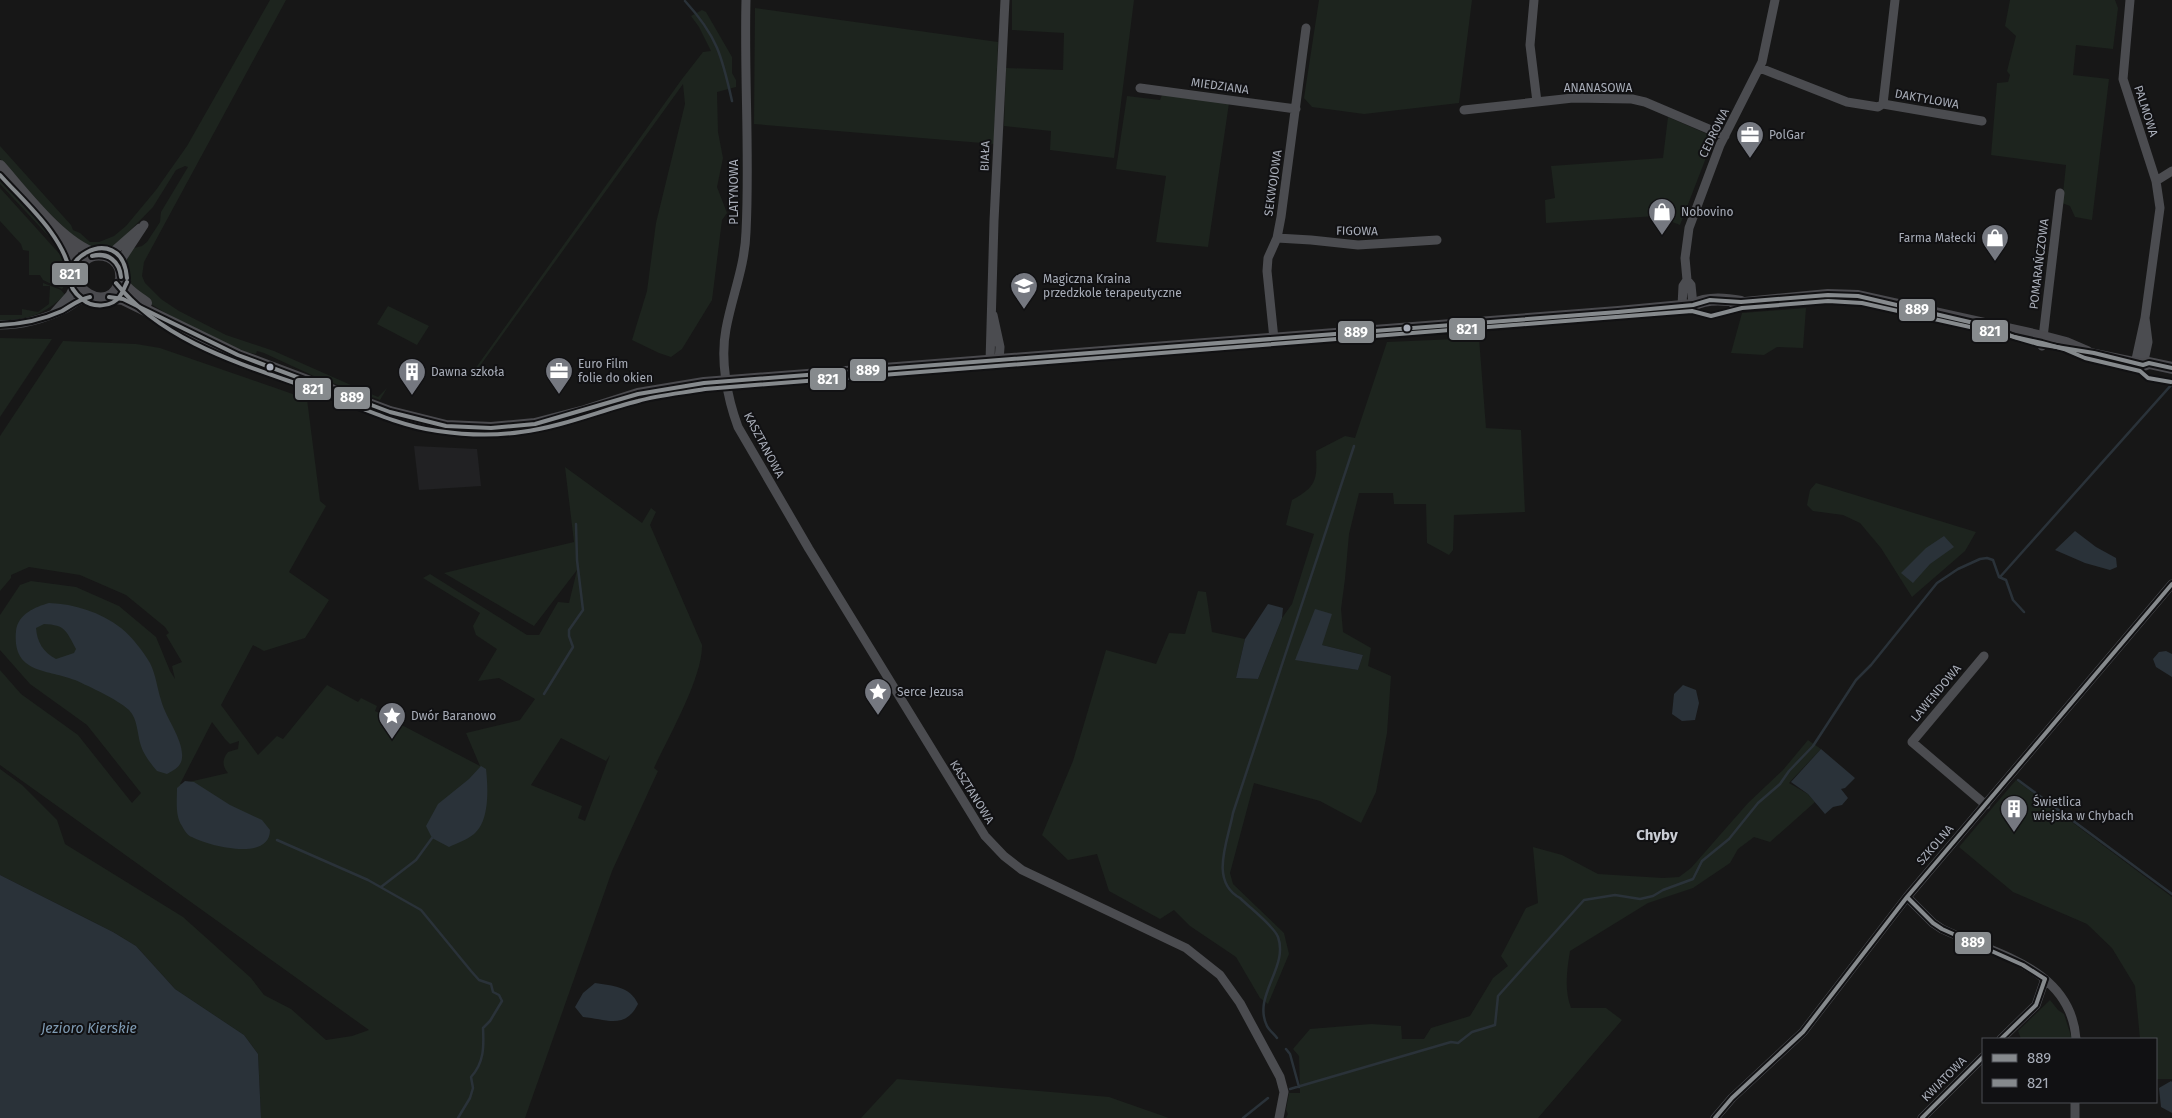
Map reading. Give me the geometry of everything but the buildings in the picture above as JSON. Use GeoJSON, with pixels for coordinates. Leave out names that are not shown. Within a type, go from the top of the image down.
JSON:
{"type":"FeatureCollection","features":[{"type":"Feature","properties":{"kind":"street","name":"PLATYNOWA"},"geometry":{"type":"LineString","coordinates":[[727,381],[724,357],[726,329],[741,271],[746,233],[746,0]]}},
{"type":"Feature","properties":{"kind":"street","name":"BIAŁA"},"geometry":{"type":"LineString","coordinates":[[995,361],[990,327],[1005,0]]}},
{"type":"Feature","properties":{"kind":"street"},"geometry":{"type":"LineString","coordinates":[[1534,0],[1530,45],[1537,102]]}},
{"type":"Feature","properties":{"kind":"street","name":"CEDROWA"},"geometry":{"type":"LineString","coordinates":[[1688,305],[1691,285],[1687,280],[1686,250],[1689,228],[1725,136],[1760,68],[1775,0]]}},
{"type":"Feature","properties":{"kind":"street","name":"DAKTYLOWA"},"geometry":{"type":"LineString","coordinates":[[1895,0],[1882,104],[1982,121]]}},
{"type":"Feature","properties":{"kind":"street","name":"PALMOWA"},"geometry":{"type":"LineString","coordinates":[[2130,0],[2122,79],[2156,181],[2160,208],[2145,318],[2148,342],[2139,364]]}},
{"type":"Feature","properties":{"kind":"street","name":"SEKWOJOWA"},"geometry":{"type":"LineString","coordinates":[[1274,339],[1267,271],[1268,258],[1277,238],[1306,28]]}},
{"type":"Feature","properties":{"kind":"street"},"geometry":{"type":"LineString","coordinates":[[1760,68],[1847,102],[1878,107],[1882,104]]}},
{"type":"Feature","properties":{"kind":"street","name":"MIEDZIANA"},"geometry":{"type":"LineString","coordinates":[[1140,88],[1296,109]]}},
{"type":"Feature","properties":{"kind":"street","name":"ANANASOWA"},"geometry":{"type":"LineString","coordinates":[[1464,110],[1573,98],[1638,100],[1725,136]]}},
{"type":"Feature","properties":{"kind":"street"},"geometry":{"type":"LineString","coordinates":[[0,166],[54,226],[86,252],[113,259],[132,293],[163,318]]}},
{"type":"Feature","properties":{"kind":"street"},"geometry":{"type":"LineString","coordinates":[[2156,181],[2172,171]]}},
{"type":"Feature","properties":{"kind":"street","name":"POMARAŃCZOWA"},"geometry":{"type":"LineString","coordinates":[[2043,341],[2060,193]]}},
{"type":"Feature","properties":{"kind":"street"},"geometry":{"type":"LineString","coordinates":[[0,326],[22,325],[35,322],[66,309],[83,297],[101,299],[109,297],[116,292],[123,257],[144,224],[115,250],[85,259],[80,266],[70,295],[54,313]]}},
{"type":"Feature","properties":{"kind":"street"},"geometry":{"type":"LineString","coordinates":[[54,226],[75,259],[77,278],[83,292],[90,297]]}},
{"type":"Feature","properties":{"kind":"street","name":"FIGOWA"},"geometry":{"type":"LineString","coordinates":[[1277,238],[1358,245],[1437,240]]}},
{"type":"Feature","properties":{"kind":"street"},"geometry":{"type":"LineString","coordinates":[[109,297],[123,299],[220,348],[310,383],[403,416],[457,427],[491,428],[534,424],[585,411],[638,394],[727,381],[1688,305],[1720,299],[1741,302],[1828,295],[1858,296],[2043,341],[2066,343],[2087,352],[2139,364],[2149,363],[2172,368]]}},
{"type":"Feature","properties":{"kind":"street"},"geometry":{"type":"LineString","coordinates":[[2139,364],[2150,372],[2172,376]]}},
{"type":"Feature","properties":{"kind":"street","name":"KASZTANOWA"},"geometry":{"type":"LineString","coordinates":[[727,381],[732,412],[744,439],[984,836],[1004,856],[1022,870],[1186,948],[1220,975],[1240,1004],[1280,1077],[1284,1092],[1279,1118]]}},
{"type":"Feature","properties":{"kind":"street","name":"SZKOLNA"},"geometry":{"type":"LineString","coordinates":[[1715,1118],[1732,1098],[1802,1032],[1907,897],[2172,584]]}},
{"type":"Feature","properties":{"kind":"street","name":"LAWENDOWA"},"geometry":{"type":"LineString","coordinates":[[1984,656],[1912,742],[1986,805]]}},
{"type":"Feature","properties":{"kind":"street"},"geometry":{"type":"LineString","coordinates":[[1907,897],[1933,923],[1942,929],[2024,965],[2045,979],[2057,991],[2072,1015],[2076,1038]]}},
{"type":"Feature","properties":{"kind":"street"},"geometry":{"type":"LineString","coordinates":[[2002,1038],[2036,1005],[2045,979]]}},
{"type":"Feature","properties":{"kind":"street","name":"KWIATOWA"},"geometry":{"type":"LineString","coordinates":[[1922,1118],[1982,1058]]}},
{"type":"Feature","properties":{"kind":"street"},"geometry":{"type":"LineString","coordinates":[[2075,1103],[2075,1118]]}},
{"type":"Feature","properties":{"kind":"shaded area"},"geometry":{"type":"Polygon","coordinates":[[[270,0],[286,0],[144,262],[142,276],[145,283],[161,299],[179,311],[226,335],[274,351],[378,397],[387,388],[380,400],[316,377],[264,353],[257,351],[256,354],[246,352],[161,310],[132,289],[125,276],[127,258],[134,248],[142,246],[147,242],[160,222],[161,212],[188,167],[185,166],[176,170],[153,207],[114,247],[107,250],[86,248],[48,212],[0,159],[0,146],[71,225],[73,230],[80,233],[90,242],[99,242],[114,236],[126,226],[156,190],[187,146],[270,0]]]}},
{"type":"Feature","properties":{"kind":"shaded area"},"geometry":{"type":"Polygon","coordinates":[[[1012,0],[1134,0],[1114,158],[1050,150],[1051,131],[1004,126],[1006,68],[1063,70],[1064,33],[1012,30],[1012,0]]]}},
{"type":"Feature","properties":{"kind":"shaded area"},"geometry":{"type":"Polygon","coordinates":[[[1319,0],[1472,0],[1459,103],[1364,114],[1312,107],[1304,98],[1319,0]]]}},
{"type":"Feature","properties":{"kind":"shaded area"},"geometry":{"type":"Polygon","coordinates":[[[2010,0],[2115,0],[2118,8],[2113,49],[2076,45],[2073,75],[2109,79],[2092,220],[2075,217],[2070,206],[2062,203],[2066,165],[1991,155],[1997,83],[2008,82],[2010,75],[2007,71],[2016,36],[2005,26],[2010,0]]]}},
{"type":"Feature","properties":{"kind":"shaded area"},"geometry":{"type":"Polygon","coordinates":[[[755,8],[998,42],[994,144],[754,124],[755,8]]]}},
{"type":"Feature","properties":{"kind":"shaded area"},"geometry":{"type":"Polygon","coordinates":[[[702,10],[706,12],[732,57],[732,73],[736,80],[736,87],[717,92],[718,132],[723,158],[717,187],[727,213],[722,220],[712,300],[682,349],[671,357],[632,340],[647,291],[656,223],[685,104],[683,84],[477,370],[475,369],[682,79],[703,52],[711,51],[691,16],[702,10]]]}},
{"type":"Feature","properties":{"kind":"shaded area"},"geometry":{"type":"Polygon","coordinates":[[[1162,95],[1229,103],[1208,247],[1156,242],[1166,176],[1116,169],[1127,96],[1160,100],[1162,95]]]}},
{"type":"Feature","properties":{"kind":"shaded area"},"geometry":{"type":"Polygon","coordinates":[[[1668,117],[1714,137],[1680,225],[1657,216],[1546,223],[1545,200],[1555,198],[1551,166],[1663,158],[1668,117]]]}},
{"type":"Feature","properties":{"kind":"shaded area"},"geometry":{"type":"Polygon","coordinates":[[[0,173],[41,219],[71,257],[73,282],[68,290],[71,269],[69,258],[0,184],[0,173]]]}},
{"type":"Feature","properties":{"kind":"shaded area"},"geometry":{"type":"Polygon","coordinates":[[[0,188],[65,260],[67,275],[66,283],[62,289],[43,280],[40,275],[29,275],[29,251],[23,250],[21,244],[0,221],[0,188]]]}},
{"type":"Feature","properties":{"kind":"shaded area"},"geometry":{"type":"Polygon","coordinates":[[[43,283],[61,290],[65,295],[36,315],[0,321],[0,315],[22,315],[22,309],[38,312],[49,304],[50,286],[43,286],[43,283]]]}},
{"type":"Feature","properties":{"kind":"shaded area"},"geometry":{"type":"Polygon","coordinates":[[[388,306],[429,326],[417,345],[377,324],[388,306]]]}},
{"type":"Feature","properties":{"kind":"shaded area"},"geometry":{"type":"Polygon","coordinates":[[[1806,308],[1803,348],[1777,347],[1764,355],[1731,353],[1742,313],[1806,308]]]}},
{"type":"Feature","properties":{"kind":"shaded area"},"geometry":{"type":"Polygon","coordinates":[[[0,338],[52,339],[0,417],[0,338]]]}},
{"type":"Feature","properties":{"kind":"shaded area"},"geometry":{"type":"Polygon","coordinates":[[[1479,338],[1486,428],[1521,430],[1525,512],[1454,515],[1453,550],[1449,555],[1427,543],[1426,504],[1394,504],[1393,493],[1359,493],[1349,534],[1341,609],[1343,632],[1371,648],[1368,666],[1391,676],[1387,733],[1376,792],[1361,823],[1320,801],[1254,783],[1230,873],[1233,884],[1284,933],[1289,954],[1268,1004],[1260,998],[1236,957],[1190,926],[1174,910],[1160,919],[1109,891],[1097,854],[1068,860],[1042,835],[1073,761],[1106,650],[1156,664],[1169,633],[1185,634],[1198,591],[1206,592],[1212,632],[1245,639],[1236,678],[1258,679],[1282,618],[1292,604],[1314,534],[1286,525],[1292,500],[1307,490],[1314,481],[1316,475],[1316,451],[1345,436],[1355,438],[1387,342],[1479,338]],[[1322,645],[1295,659],[1358,670],[1363,655],[1322,645]]]}},
{"type":"Feature","properties":{"kind":"shaded area"},"geometry":{"type":"Polygon","coordinates":[[[63,341],[136,344],[160,348],[307,399],[320,501],[326,506],[289,572],[329,600],[305,638],[264,651],[253,645],[221,705],[258,755],[277,736],[283,739],[327,685],[358,702],[361,698],[377,706],[375,711],[480,766],[466,733],[520,720],[535,699],[499,678],[478,681],[497,649],[476,635],[473,626],[480,613],[423,578],[430,574],[527,635],[539,635],[558,602],[569,603],[577,570],[534,626],[444,573],[574,542],[565,467],[642,523],[651,508],[656,512],[650,525],[702,645],[701,658],[684,707],[654,768],[658,771],[612,871],[525,1118],[261,1118],[258,1054],[244,1035],[175,989],[136,946],[113,932],[0,875],[0,769],[22,785],[57,820],[65,844],[183,917],[251,978],[264,995],[291,1009],[326,1040],[352,1036],[369,1030],[0,765],[0,670],[21,694],[78,735],[132,803],[141,793],[87,725],[30,684],[0,650],[0,615],[20,585],[31,581],[76,587],[119,606],[156,637],[175,679],[172,666],[182,662],[166,635],[169,633],[165,627],[126,595],[80,575],[29,567],[11,575],[11,578],[0,591],[0,436],[63,341]],[[212,722],[180,784],[228,773],[224,765],[225,757],[228,752],[238,749],[239,741],[230,744],[212,722]],[[561,738],[531,785],[582,806],[578,818],[585,821],[610,755],[606,761],[561,738]]]}},
{"type":"Feature","properties":{"kind":"shaded area"},"geometry":{"type":"Polygon","coordinates":[[[414,446],[477,449],[481,486],[419,490],[414,446]]]}},
{"type":"Feature","properties":{"kind":"shaded area"},"geometry":{"type":"Polygon","coordinates":[[[1816,483],[1976,532],[1965,551],[1912,597],[1881,548],[1860,523],[1843,515],[1813,511],[1807,505],[1810,490],[1816,483]]]}},
{"type":"Feature","properties":{"kind":"shaded area"},"geometry":{"type":"Polygon","coordinates":[[[1808,740],[1821,749],[1789,783],[1808,794],[1815,802],[1770,842],[1754,837],[1738,849],[1730,863],[1693,888],[1648,903],[1570,951],[1567,987],[1571,1008],[1606,1008],[1622,1020],[1538,1118],[1286,1118],[1288,1114],[1286,1110],[1289,1093],[1300,1093],[1299,1056],[1293,1049],[1310,1029],[1371,1024],[1401,1026],[1402,1039],[1424,1039],[1431,1028],[1470,1016],[1493,978],[1508,966],[1501,956],[1526,908],[1538,903],[1533,847],[1562,855],[1598,874],[1663,878],[1679,877],[1691,868],[1748,803],[1783,770],[1808,740]]]}},
{"type":"Feature","properties":{"kind":"shaded area"},"geometry":{"type":"Polygon","coordinates":[[[2016,780],[2172,897],[2172,1079],[2157,1079],[2157,1038],[2140,1038],[2135,986],[2112,948],[2087,924],[2013,892],[1959,847],[2016,780]]]}},
{"type":"Feature","properties":{"kind":"shaded area"},"geometry":{"type":"Polygon","coordinates":[[[2050,1000],[2064,1014],[2072,1038],[2021,1038],[2018,1031],[2050,1000]]]}},
{"type":"Feature","properties":{"kind":"shaded area"},"geometry":{"type":"Polygon","coordinates":[[[897,1079],[1109,1097],[1169,1118],[861,1118],[897,1079]]]}},
{"type":"Feature","properties":{"kind":"water"},"geometry":{"type":"Polygon","coordinates":[[[2075,531],[2096,547],[2116,558],[2117,567],[2110,570],[2085,563],[2055,550],[2075,531]]]}},
{"type":"Feature","properties":{"kind":"water"},"geometry":{"type":"Polygon","coordinates":[[[1944,536],[1954,547],[1930,564],[1913,583],[1901,573],[1926,548],[1944,536]]]}},
{"type":"Feature","properties":{"kind":"water"},"geometry":{"type":"Polygon","coordinates":[[[49,603],[68,605],[105,617],[121,628],[137,644],[152,668],[163,707],[180,744],[182,758],[177,768],[167,774],[157,771],[142,749],[132,714],[124,706],[75,680],[34,668],[20,655],[16,645],[17,625],[28,612],[49,603]],[[44,624],[36,628],[39,642],[44,650],[56,659],[74,653],[76,649],[67,633],[57,626],[44,624]]]}},
{"type":"Feature","properties":{"kind":"water"},"geometry":{"type":"Polygon","coordinates":[[[1268,604],[1283,608],[1282,618],[1258,679],[1236,678],[1245,639],[1268,604]]]}},
{"type":"Feature","properties":{"kind":"water"},"geometry":{"type":"Polygon","coordinates":[[[1315,609],[1332,614],[1322,645],[1363,655],[1358,670],[1295,660],[1315,609]]]}},
{"type":"Feature","properties":{"kind":"water"},"geometry":{"type":"Polygon","coordinates":[[[2166,651],[2172,654],[2172,677],[2156,667],[2153,659],[2159,652],[2166,651]]]}},
{"type":"Feature","properties":{"kind":"water"},"geometry":{"type":"Polygon","coordinates":[[[1683,685],[1696,690],[1699,703],[1695,720],[1682,721],[1672,714],[1674,694],[1683,685]]]}},
{"type":"Feature","properties":{"kind":"water"},"geometry":{"type":"Polygon","coordinates":[[[1821,749],[1855,778],[1845,788],[1841,789],[1848,798],[1842,805],[1833,807],[1825,814],[1808,794],[1791,782],[1821,749]]]}},
{"type":"Feature","properties":{"kind":"water"},"geometry":{"type":"Polygon","coordinates":[[[481,766],[486,769],[487,803],[483,821],[479,828],[465,840],[449,847],[432,838],[426,826],[438,804],[469,779],[481,766]]]}},
{"type":"Feature","properties":{"kind":"water"},"geometry":{"type":"Polygon","coordinates":[[[185,781],[194,782],[230,805],[262,820],[270,830],[267,840],[260,846],[250,849],[237,849],[200,841],[189,835],[178,818],[177,808],[177,788],[185,781]]]}},
{"type":"Feature","properties":{"kind":"water","name":"Jezioro Kierskie"},"geometry":{"type":"Polygon","coordinates":[[[0,875],[113,932],[136,946],[175,989],[244,1035],[258,1054],[261,1118],[0,1118],[0,875]]]}},
{"type":"Feature","properties":{"kind":"water"},"geometry":{"type":"Polygon","coordinates":[[[595,983],[626,990],[635,998],[638,1004],[633,1012],[621,1020],[607,1021],[583,1017],[575,1007],[583,993],[595,983]]]}},
{"type":"Feature","properties":{"kind":"water"},"geometry":{"type":"Polygon","coordinates":[[[2171,1081],[2172,1113],[2161,1107],[2159,1088],[2171,1081]]]}},
{"type":"Feature","properties":{"kind":"waterway"},"geometry":{"type":"LineString","coordinates":[[685,1],[704,25],[717,47],[732,101]]}},
{"type":"Feature","properties":{"kind":"waterway"},"geometry":{"type":"LineString","coordinates":[[2000,577],[2172,384]]}},
{"type":"Feature","properties":{"kind":"waterway"},"geometry":{"type":"LineString","coordinates":[[1277,1038],[1267,1026],[1264,1004],[1279,959],[1278,937],[1267,922],[1231,891],[1225,881],[1223,860],[1233,813],[1354,446]]}},
{"type":"Feature","properties":{"kind":"waterway"},"geometry":{"type":"LineString","coordinates":[[544,694],[573,647],[569,630],[583,610],[577,560],[576,524]]}},
{"type":"Feature","properties":{"kind":"waterway"},"geometry":{"type":"LineString","coordinates":[[1290,1089],[1451,1042],[1458,1043],[1472,1032],[1495,1025],[1498,996],[1584,900],[1615,895],[1640,899],[1653,896],[1663,890],[1693,879],[1702,861],[1729,839],[1758,803],[1780,784],[1789,771],[1813,746],[1856,680],[1871,665],[1937,583],[1958,569],[1980,559],[1987,558],[1993,560],[1999,577],[2006,580],[2013,600],[2024,612]]}},
{"type":"Feature","properties":{"kind":"waterway"},"geometry":{"type":"LineString","coordinates":[[2018,780],[2172,894]]}},
{"type":"Feature","properties":{"kind":"waterway"},"geometry":{"type":"LineString","coordinates":[[381,887],[416,860],[432,838]]}},
{"type":"Feature","properties":{"kind":"waterway"},"geometry":{"type":"LineString","coordinates":[[277,840],[368,880],[421,910],[479,980],[491,984],[493,992],[499,995],[502,1001],[490,1021],[483,1028],[481,1060],[471,1077],[473,1088],[470,1098],[458,1118]]}},
{"type":"Feature","properties":{"kind":"waterway"},"geometry":{"type":"LineString","coordinates":[[1286,1049],[1290,1054],[1299,1087]]}},
{"type":"Feature","properties":{"kind":"waterway"},"geometry":{"type":"LineString","coordinates":[[1243,1118],[1268,1098]]}},
{"type":"Feature","properties":{"kind":"transit line","name":"821"},"geometry":{"type":"LineString","coordinates":[[0,175],[43,221],[67,260],[71,275]]}},
{"type":"Feature","properties":{"kind":"transit line","name":"821"},"geometry":{"type":"LineString","coordinates":[[127,278],[122,260],[112,250],[99,248],[86,253],[76,261],[70,273],[71,286],[82,299],[96,305],[112,303],[121,294],[127,282]]}},
{"type":"Feature","properties":{"kind":"transit line","name":"889"},"geometry":{"type":"LineString","coordinates":[[92,256],[98,255],[112,259],[118,267],[121,277]]}},
{"type":"Feature","properties":{"kind":"transit line","name":"889"},"geometry":{"type":"LineString","coordinates":[[92,256],[108,256],[116,262],[121,277]]}},
{"type":"Feature","properties":{"kind":"transit line","name":"821"},"geometry":{"type":"LineString","coordinates":[[116,283],[136,304],[159,323],[211,352],[409,425],[423,429],[469,434],[500,434],[536,430],[646,399],[705,389],[1692,311],[1711,316],[1742,308],[1828,301],[1862,303],[2042,343],[2064,349],[2085,358],[2140,371],[2148,378],[2171,382]]}},
{"type":"Feature","properties":{"kind":"transit line","name":"889"},"geometry":{"type":"LineString","coordinates":[[109,297],[123,299],[238,355],[390,412],[446,426],[491,428],[535,424],[638,394],[704,383],[1618,312],[1693,305],[1710,300],[1741,302],[1828,295],[1858,296],[1991,327],[2014,337],[2038,344],[2094,353],[2143,365],[2149,363],[2172,368]]}},
{"type":"Feature","properties":{"kind":"transit line","name":"889"},"geometry":{"type":"LineString","coordinates":[[0,325],[24,323],[47,317],[62,311],[82,299],[90,297]]}},
{"type":"Feature","properties":{"kind":"transit line","name":"889"},"geometry":{"type":"LineString","coordinates":[[1715,1118],[1732,1098],[1803,1032],[1907,897],[2172,584]]}},
{"type":"Feature","properties":{"kind":"transit line","name":"889"},"geometry":{"type":"LineString","coordinates":[[1907,897],[1933,923],[1942,929],[2023,965],[2045,979]]}},
{"type":"Feature","properties":{"kind":"transit line","name":"889"},"geometry":{"type":"LineString","coordinates":[[2002,1038],[2036,1005],[2045,979]]}},
{"type":"Feature","properties":{"kind":"transit line","name":"889"},"geometry":{"type":"LineString","coordinates":[[1922,1118],[1982,1058]]}},
{"type":"Feature","properties":{"kind":"place","name":"PolGar"},"geometry":{"type":"Point","coordinates":[1750,159]}},
{"type":"Feature","properties":{"kind":"place","name":"Nobovino"},"geometry":{"type":"Point","coordinates":[1662,236]}},
{"type":"Feature","properties":{"kind":"place","name":"Farma Małecki"},"geometry":{"type":"Point","coordinates":[1995,262]}},
{"type":"Feature","properties":{"kind":"place","name":"Magiczna Kraina przedzkole terapeutyczne"},"geometry":{"type":"Point","coordinates":[1024,310]}},
{"type":"Feature","properties":{"kind":"place","name":"Euro Film folie do okien"},"geometry":{"type":"Point","coordinates":[559,395]}},
{"type":"Feature","properties":{"kind":"place","name":"Dawna szkoła"},"geometry":{"type":"Point","coordinates":[412,396]}},
{"type":"Feature","properties":{"kind":"place","name":"Serce Jezusa"},"geometry":{"type":"Point","coordinates":[878,716]}},
{"type":"Feature","properties":{"kind":"place","name":"Dwór Baranowo"},"geometry":{"type":"Point","coordinates":[392,740]}},
{"type":"Feature","properties":{"kind":"place","name":"Świetlica wiejska w Chybach"},"geometry":{"type":"Point","coordinates":[2014,833]}},
{"type":"Feature","properties":{"kind":"district","name":"Chyby"},"geometry":{"type":"Point","coordinates":[1657,835]}}]}
